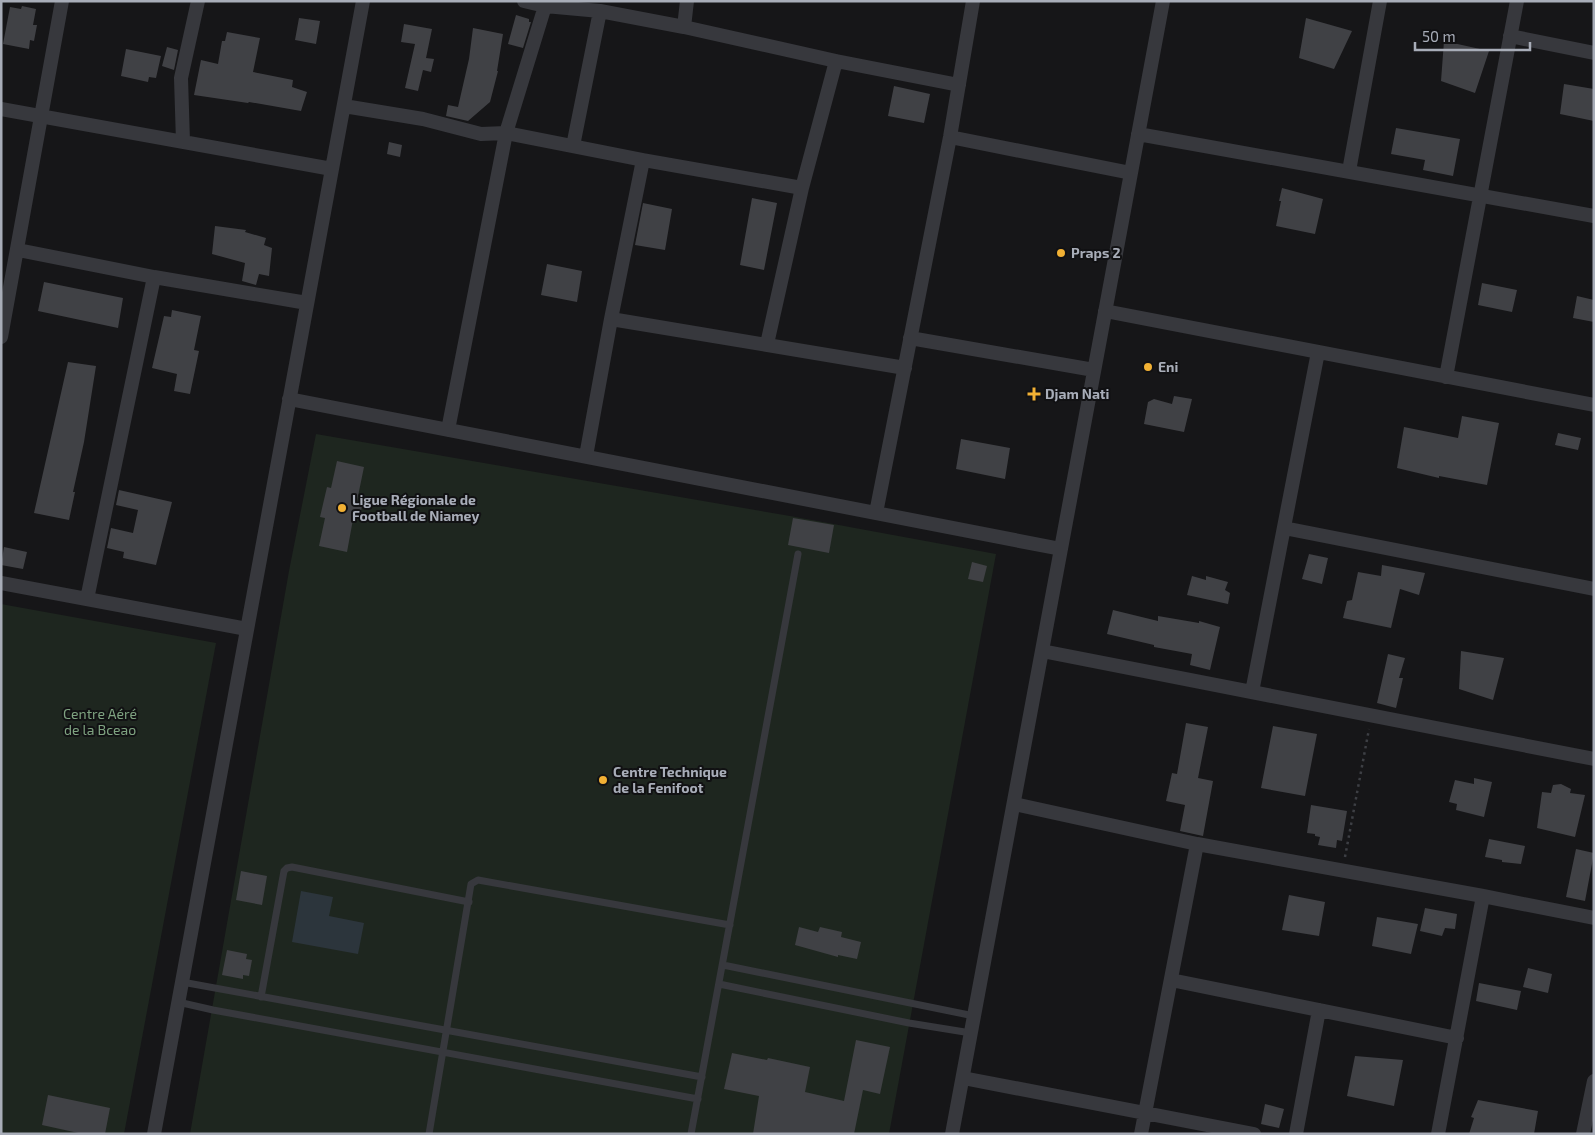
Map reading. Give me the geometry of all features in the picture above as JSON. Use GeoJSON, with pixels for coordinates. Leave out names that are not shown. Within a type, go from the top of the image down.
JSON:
{"type":"FeatureCollection","features":[{"type":"Feature","properties":{"kind":"street"},"geometry":{"type":"LineString","coordinates":[[1,337],[62,1]]}},
{"type":"Feature","properties":{"kind":"street"},"geometry":{"type":"LineString","coordinates":[[183,142],[181,78],[198,1]]}},
{"type":"Feature","properties":{"kind":"street"},"geometry":{"type":"LineString","coordinates":[[154,1134],[363,1]]}},
{"type":"Feature","properties":{"kind":"street"},"geometry":{"type":"LineString","coordinates":[[524,1],[600,11],[684,27],[836,61],[958,85]]}},
{"type":"Feature","properties":{"kind":"street"},"geometry":{"type":"LineString","coordinates":[[684,27],[687,1]]}},
{"type":"Feature","properties":{"kind":"street"},"geometry":{"type":"LineString","coordinates":[[876,513],[950,137],[973,1]]}},
{"type":"Feature","properties":{"kind":"street"},"geometry":{"type":"LineString","coordinates":[[952,1134],[1163,1]]}},
{"type":"Feature","properties":{"kind":"street"},"geometry":{"type":"LineString","coordinates":[[1348,171],[1380,1]]}},
{"type":"Feature","properties":{"kind":"street"},"geometry":{"type":"LineString","coordinates":[[1446,377],[1517,1]]}},
{"type":"Feature","properties":{"kind":"street"},"geometry":{"type":"LineString","coordinates":[[448,430],[506,133],[543,4]]}},
{"type":"Feature","properties":{"kind":"street"},"geometry":{"type":"LineString","coordinates":[[573,146],[600,11]]}},
{"type":"Feature","properties":{"kind":"street"},"geometry":{"type":"LineString","coordinates":[[1510,36],[1594,53]]}},
{"type":"Feature","properties":{"kind":"street"},"geometry":{"type":"LineString","coordinates":[[767,344],[802,188],[836,61]]}},
{"type":"Feature","properties":{"kind":"street"},"geometry":{"type":"LineString","coordinates":[[344,106],[423,119],[481,134],[506,133],[643,160],[802,188]]}},
{"type":"Feature","properties":{"kind":"street"},"geometry":{"type":"LineString","coordinates":[[1,109],[332,169]]}},
{"type":"Feature","properties":{"kind":"street"},"geometry":{"type":"LineString","coordinates":[[1138,134],[1594,216]]}},
{"type":"Feature","properties":{"kind":"street"},"geometry":{"type":"LineString","coordinates":[[950,137],[1131,173]]}},
{"type":"Feature","properties":{"kind":"street"},"geometry":{"type":"LineString","coordinates":[[586,456],[610,319],[643,160]]}},
{"type":"Feature","properties":{"kind":"street"},"geometry":{"type":"LineString","coordinates":[[18,250],[154,277],[307,303]]}},
{"type":"Feature","properties":{"kind":"street"},"geometry":{"type":"LineString","coordinates":[[86,599],[154,277]]}},
{"type":"Feature","properties":{"kind":"street"},"geometry":{"type":"LineString","coordinates":[[1105,310],[1594,405]]}},
{"type":"Feature","properties":{"kind":"street"},"geometry":{"type":"LineString","coordinates":[[610,319],[905,368]]}},
{"type":"Feature","properties":{"kind":"street"},"geometry":{"type":"LineString","coordinates":[[910,338],[1094,370]]}},
{"type":"Feature","properties":{"kind":"street"},"geometry":{"type":"LineString","coordinates":[[1252,692],[1318,352]]}},
{"type":"Feature","properties":{"kind":"street"},"geometry":{"type":"LineString","coordinates":[[290,399],[1061,549]]}},
{"type":"Feature","properties":{"kind":"street"},"geometry":{"type":"LineString","coordinates":[[1284,528],[1594,589]]}},
{"type":"Feature","properties":{"kind":"street"},"geometry":{"type":"LineString","coordinates":[[1,583],[247,628]]}},
{"type":"Feature","properties":{"kind":"street"},"geometry":{"type":"LineString","coordinates":[[1042,651],[1594,759]]}},
{"type":"Feature","properties":{"kind":"street"},"geometry":{"type":"LineString","coordinates":[[1014,804],[1197,844],[1594,918]]}},
{"type":"Feature","properties":{"kind":"street"},"geometry":{"type":"LineString","coordinates":[[1141,1134],[1197,844]]}},
{"type":"Feature","properties":{"kind":"street"},"geometry":{"type":"LineString","coordinates":[[1438,1134],[1483,896]]}},
{"type":"Feature","properties":{"kind":"street"},"geometry":{"type":"LineString","coordinates":[[1171,980],[1457,1038]]}},
{"type":"Feature","properties":{"kind":"street"},"geometry":{"type":"LineString","coordinates":[[1296,1134],[1319,1010]]}},
{"type":"Feature","properties":{"kind":"street"},"geometry":{"type":"LineString","coordinates":[[963,1078],[1254,1134]]}},
{"type":"Feature","properties":{"kind":"street"},"geometry":{"type":"LineString","coordinates":[[1583,1134],[1594,1082]]}},
{"type":"Feature","properties":{"kind":"lane"},"geometry":{"type":"LineString","coordinates":[[691,1134],[798,554]]}},
{"type":"Feature","properties":{"kind":"lane"},"geometry":{"type":"LineString","coordinates":[[261,997],[284,871],[287,868],[469,902]]}},
{"type":"Feature","properties":{"kind":"lane"},"geometry":{"type":"LineString","coordinates":[[429,1134],[471,884],[478,880],[730,925]]}},
{"type":"Feature","properties":{"kind":"lane"},"geometry":{"type":"LineString","coordinates":[[723,965],[974,1016]]}},
{"type":"Feature","properties":{"kind":"lane"},"geometry":{"type":"LineString","coordinates":[[182,982],[702,1077]]}},
{"type":"Feature","properties":{"kind":"lane"},"geometry":{"type":"LineString","coordinates":[[719,984],[910,1023],[971,1033]]}},
{"type":"Feature","properties":{"kind":"lane"},"geometry":{"type":"LineString","coordinates":[[178,1002],[698,1099]]}},
{"type":"Feature","properties":{"kind":"path"},"geometry":{"type":"LineString","coordinates":[[1342,871],[1372,716]]}},
{"type":"Feature","properties":{"kind":"green space","name":"Centre Technique de la Fenifoot"},"geometry":{"type":"Polygon","coordinates":[[[316,434],[790,516],[996,554],[889,1134],[190,1134],[289,571],[316,434]]]}},
{"type":"Feature","properties":{"kind":"green space","name":"Centre Aéré de la Bceao"},"geometry":{"type":"Polygon","coordinates":[[[1,604],[216,643],[124,1134],[1,1134],[1,604]]]}},
{"type":"Feature","properties":{"kind":"shaded area"},"geometry":{"type":"Polygon","coordinates":[[[301,891],[333,897],[329,916],[364,923],[358,954],[292,942],[301,891]]]}},
{"type":"Feature","properties":{"kind":"building"},"geometry":{"type":"Polygon","coordinates":[[[22,6],[36,9],[33,25],[37,25],[34,41],[30,40],[29,49],[3,44],[10,7],[21,9],[22,6]]]}},
{"type":"Feature","properties":{"kind":"building"},"geometry":{"type":"Polygon","coordinates":[[[516,15],[529,19],[529,22],[531,22],[523,48],[508,44],[516,15]]]}},
{"type":"Feature","properties":{"kind":"building"},"geometry":{"type":"Polygon","coordinates":[[[299,18],[320,21],[316,44],[295,40],[299,18]]]}},
{"type":"Feature","properties":{"kind":"building"},"geometry":{"type":"Polygon","coordinates":[[[1306,18],[1352,31],[1334,69],[1299,58],[1306,18]]]}},
{"type":"Feature","properties":{"kind":"building"},"geometry":{"type":"Polygon","coordinates":[[[404,24],[432,29],[426,58],[434,59],[431,72],[423,70],[418,91],[405,88],[415,44],[401,42],[404,24]]]}},
{"type":"Feature","properties":{"kind":"building"},"geometry":{"type":"Polygon","coordinates":[[[473,28],[503,34],[498,71],[490,102],[468,121],[446,116],[448,105],[458,107],[469,59],[473,28]]]}},
{"type":"Feature","properties":{"kind":"building"},"geometry":{"type":"Polygon","coordinates":[[[227,32],[260,38],[253,72],[293,80],[292,87],[307,92],[301,111],[194,95],[201,60],[218,64],[222,41],[225,41],[227,32]]]}},
{"type":"Feature","properties":{"kind":"building"},"geometry":{"type":"Polygon","coordinates":[[[1444,41],[1489,51],[1475,93],[1441,81],[1444,41]]]}},
{"type":"Feature","properties":{"kind":"building"},"geometry":{"type":"Polygon","coordinates":[[[167,47],[178,50],[174,70],[162,66],[167,47]]]}},
{"type":"Feature","properties":{"kind":"building"},"geometry":{"type":"Polygon","coordinates":[[[126,49],[161,56],[156,78],[149,77],[148,82],[121,76],[126,49]]]}},
{"type":"Feature","properties":{"kind":"building"},"geometry":{"type":"Polygon","coordinates":[[[1564,84],[1594,89],[1594,121],[1560,114],[1564,84]]]}},
{"type":"Feature","properties":{"kind":"building"},"geometry":{"type":"Polygon","coordinates":[[[894,86],[930,94],[924,123],[888,116],[894,86]]]}},
{"type":"Feature","properties":{"kind":"building"},"geometry":{"type":"Polygon","coordinates":[[[1396,128],[1460,139],[1453,176],[1423,170],[1425,160],[1391,154],[1396,128]]]}},
{"type":"Feature","properties":{"kind":"building"},"geometry":{"type":"Polygon","coordinates":[[[389,142],[402,145],[400,157],[387,154],[389,142]]]}},
{"type":"Feature","properties":{"kind":"building"},"geometry":{"type":"Polygon","coordinates":[[[1282,188],[1323,199],[1315,234],[1276,226],[1282,188]]]}},
{"type":"Feature","properties":{"kind":"building"},"geometry":{"type":"Polygon","coordinates":[[[752,198],[777,203],[764,270],[740,265],[752,198]]]}},
{"type":"Feature","properties":{"kind":"building"},"geometry":{"type":"Polygon","coordinates":[[[643,203],[672,209],[665,250],[635,245],[643,203]]]}},
{"type":"Feature","properties":{"kind":"building"},"geometry":{"type":"Polygon","coordinates":[[[215,226],[246,230],[245,232],[266,238],[264,245],[272,248],[269,276],[259,274],[256,285],[242,281],[245,263],[212,254],[215,226]]]}},
{"type":"Feature","properties":{"kind":"building"},"geometry":{"type":"Polygon","coordinates":[[[547,264],[582,271],[577,302],[541,295],[547,264]]]}},
{"type":"Feature","properties":{"kind":"building"},"geometry":{"type":"Polygon","coordinates":[[[44,282],[123,298],[118,328],[38,311],[44,282]]]}},
{"type":"Feature","properties":{"kind":"building"},"geometry":{"type":"Polygon","coordinates":[[[1482,283],[1517,290],[1512,312],[1478,305],[1482,283]]]}},
{"type":"Feature","properties":{"kind":"building"},"geometry":{"type":"Polygon","coordinates":[[[1577,296],[1594,300],[1594,322],[1573,318],[1577,296]]]}},
{"type":"Feature","properties":{"kind":"building"},"geometry":{"type":"Polygon","coordinates":[[[172,310],[201,316],[194,350],[199,351],[190,394],[174,391],[177,374],[152,368],[164,316],[171,317],[172,310]]]}},
{"type":"Feature","properties":{"kind":"building"},"geometry":{"type":"Polygon","coordinates":[[[68,362],[96,366],[69,520],[34,513],[68,362]]]}},
{"type":"Feature","properties":{"kind":"building"},"geometry":{"type":"Polygon","coordinates":[[[1174,396],[1192,399],[1184,432],[1144,424],[1148,402],[1154,399],[1172,404],[1174,396]]]}},
{"type":"Feature","properties":{"kind":"building"},"geometry":{"type":"Polygon","coordinates":[[[1462,416],[1499,423],[1487,485],[1439,476],[1439,478],[1397,468],[1404,427],[1458,438],[1462,416]]]}},
{"type":"Feature","properties":{"kind":"building"},"geometry":{"type":"Polygon","coordinates":[[[1558,433],[1581,438],[1578,450],[1555,445],[1558,433]]]}},
{"type":"Feature","properties":{"kind":"building"},"geometry":{"type":"Polygon","coordinates":[[[961,439],[1010,448],[1005,479],[956,469],[961,439]]]}},
{"type":"Feature","properties":{"kind":"building","name":"Ligue Régionale de Football de Niamey"},"geometry":{"type":"Polygon","coordinates":[[[337,461],[364,467],[357,501],[363,502],[360,515],[354,514],[347,552],[319,546],[325,518],[320,517],[327,487],[331,488],[337,461]]]}},
{"type":"Feature","properties":{"kind":"building"},"geometry":{"type":"Polygon","coordinates":[[[119,490],[172,502],[156,565],[123,558],[124,552],[107,548],[111,528],[133,533],[138,510],[116,505],[119,490]]]}},
{"type":"Feature","properties":{"kind":"building"},"geometry":{"type":"Polygon","coordinates":[[[793,518],[834,525],[829,553],[788,545],[793,518]]]}},
{"type":"Feature","properties":{"kind":"building"},"geometry":{"type":"Polygon","coordinates":[[[4,547],[27,552],[23,569],[1,565],[4,547]]]}},
{"type":"Feature","properties":{"kind":"building"},"geometry":{"type":"Polygon","coordinates":[[[1309,554],[1328,558],[1322,584],[1302,579],[1309,554]]]}},
{"type":"Feature","properties":{"kind":"building"},"geometry":{"type":"Polygon","coordinates":[[[972,562],[987,566],[983,582],[968,579],[972,562]]]}},
{"type":"Feature","properties":{"kind":"building"},"geometry":{"type":"Polygon","coordinates":[[[1382,565],[1425,573],[1419,595],[1400,589],[1391,628],[1343,618],[1347,601],[1352,600],[1358,572],[1381,576],[1382,565]]]}},
{"type":"Feature","properties":{"kind":"building"},"geometry":{"type":"Polygon","coordinates":[[[1192,576],[1206,580],[1206,576],[1228,582],[1225,590],[1230,593],[1228,604],[1187,595],[1192,576]]]}},
{"type":"Feature","properties":{"kind":"building"},"geometry":{"type":"Polygon","coordinates":[[[1113,610],[1158,621],[1158,616],[1199,623],[1199,621],[1220,627],[1210,670],[1190,665],[1192,654],[1154,647],[1154,645],[1107,634],[1113,610]]]}},
{"type":"Feature","properties":{"kind":"building"},"geometry":{"type":"Polygon","coordinates":[[[1461,651],[1504,658],[1493,700],[1459,689],[1461,651]]]}},
{"type":"Feature","properties":{"kind":"building"},"geometry":{"type":"Polygon","coordinates":[[[1388,654],[1405,658],[1399,678],[1403,678],[1396,708],[1377,703],[1388,654]]]}},
{"type":"Feature","properties":{"kind":"building"},"geometry":{"type":"Polygon","coordinates":[[[1186,723],[1208,727],[1198,778],[1213,781],[1203,836],[1180,831],[1185,805],[1166,801],[1172,773],[1177,774],[1186,723]]]}},
{"type":"Feature","properties":{"kind":"building"},"geometry":{"type":"Polygon","coordinates":[[[1273,726],[1317,734],[1305,796],[1261,788],[1273,726]]]}},
{"type":"Feature","properties":{"kind":"building"},"geometry":{"type":"Polygon","coordinates":[[[1474,778],[1492,782],[1484,817],[1456,810],[1457,804],[1449,802],[1455,780],[1474,784],[1474,778]]]}},
{"type":"Feature","properties":{"kind":"building"},"geometry":{"type":"Polygon","coordinates":[[[1561,784],[1571,789],[1570,793],[1585,795],[1575,837],[1537,828],[1542,792],[1551,793],[1553,785],[1561,784]]]}},
{"type":"Feature","properties":{"kind":"building"},"geometry":{"type":"Polygon","coordinates":[[[1311,805],[1347,811],[1342,841],[1337,840],[1336,848],[1318,845],[1320,837],[1307,833],[1311,805]]]}},
{"type":"Feature","properties":{"kind":"building"},"geometry":{"type":"Polygon","coordinates":[[[1489,839],[1525,846],[1521,864],[1502,862],[1502,860],[1485,857],[1489,839]]]}},
{"type":"Feature","properties":{"kind":"building"},"geometry":{"type":"Polygon","coordinates":[[[1576,849],[1594,853],[1585,901],[1566,897],[1576,849]]]}},
{"type":"Feature","properties":{"kind":"building"},"geometry":{"type":"Polygon","coordinates":[[[241,871],[267,876],[262,905],[236,900],[241,871]]]}},
{"type":"Feature","properties":{"kind":"building"},"geometry":{"type":"Polygon","coordinates":[[[1289,895],[1325,902],[1319,936],[1282,930],[1289,895]]]}},
{"type":"Feature","properties":{"kind":"building"},"geometry":{"type":"Polygon","coordinates":[[[1425,908],[1457,914],[1455,929],[1445,928],[1442,936],[1420,931],[1425,908]]]}},
{"type":"Feature","properties":{"kind":"building"},"geometry":{"type":"Polygon","coordinates":[[[1377,917],[1418,924],[1411,954],[1372,946],[1377,917]]]}},
{"type":"Feature","properties":{"kind":"building"},"geometry":{"type":"Polygon","coordinates":[[[799,927],[818,932],[820,927],[842,932],[841,937],[861,942],[857,959],[838,955],[838,957],[795,945],[799,927]]]}},
{"type":"Feature","properties":{"kind":"building"},"geometry":{"type":"Polygon","coordinates":[[[227,950],[247,954],[246,959],[252,960],[249,976],[243,975],[243,979],[222,975],[227,950]]]}},
{"type":"Feature","properties":{"kind":"building"},"geometry":{"type":"Polygon","coordinates":[[[1528,968],[1552,974],[1548,993],[1523,987],[1528,968]]]}},
{"type":"Feature","properties":{"kind":"building"},"geometry":{"type":"Polygon","coordinates":[[[1479,983],[1521,991],[1517,1010],[1476,1001],[1479,983]]]}},
{"type":"Feature","properties":{"kind":"building"},"geometry":{"type":"Polygon","coordinates":[[[856,1040],[890,1047],[880,1094],[863,1090],[854,1134],[753,1134],[759,1096],[724,1089],[732,1053],[810,1067],[805,1092],[844,1101],[856,1040]]]}},
{"type":"Feature","properties":{"kind":"building"},"geometry":{"type":"Polygon","coordinates":[[[1355,1056],[1403,1060],[1394,1106],[1347,1096],[1355,1056]]]}},
{"type":"Feature","properties":{"kind":"building"},"geometry":{"type":"Polygon","coordinates":[[[48,1095],[110,1108],[105,1134],[83,1134],[42,1125],[48,1095]]]}},
{"type":"Feature","properties":{"kind":"building"},"geometry":{"type":"Polygon","coordinates":[[[1478,1100],[1538,1111],[1534,1134],[1469,1134],[1474,1118],[1471,1117],[1478,1100]]]}},
{"type":"Feature","properties":{"kind":"building"},"geometry":{"type":"Polygon","coordinates":[[[1265,1104],[1284,1109],[1279,1128],[1261,1124],[1265,1104]]]}},
{"type":"Feature","properties":{"kind":"place","name":"Praps 2"},"geometry":{"type":"Point","coordinates":[1061,253]}},
{"type":"Feature","properties":{"kind":"place","name":"Eni"},"geometry":{"type":"Point","coordinates":[1148,367]}},
{"type":"Feature","properties":{"kind":"place","name":"Djam Nati"},"geometry":{"type":"Point","coordinates":[1034,394]}},
{"type":"Feature","properties":{"kind":"place","name":"Ligue Régionale de Football de Niamey"},"geometry":{"type":"Point","coordinates":[342,508]}},
{"type":"Feature","properties":{"kind":"place","name":"Centre Technique de la Fenifoot"},"geometry":{"type":"Point","coordinates":[603,780]}}]}
